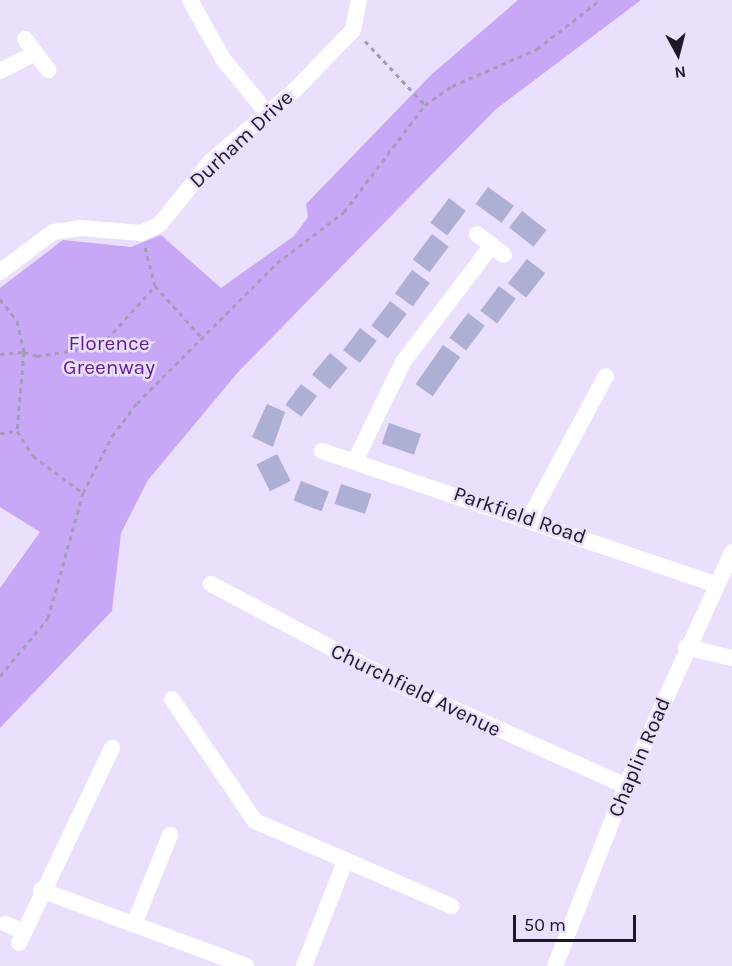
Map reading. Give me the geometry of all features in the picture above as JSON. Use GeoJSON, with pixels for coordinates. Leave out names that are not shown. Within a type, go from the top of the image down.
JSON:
{"type":"FeatureCollection","features":[{"type":"Feature","properties":{"kind":"street"},"geometry":{"type":"LineString","coordinates":[[190,0],[223,58],[267,113]]}},
{"type":"Feature","properties":{"kind":"street"},"geometry":{"type":"LineString","coordinates":[[353,30],[359,0]]}},
{"type":"Feature","properties":{"kind":"street","name":"Durham Drive"},"geometry":{"type":"LineString","coordinates":[[141,233],[160,224],[211,161],[267,113],[353,30]]}},
{"type":"Feature","properties":{"kind":"street"},"geometry":{"type":"LineString","coordinates":[[25,39],[48,70]]}},
{"type":"Feature","properties":{"kind":"street"},"geometry":{"type":"LineString","coordinates":[[0,71],[35,53]]}},
{"type":"Feature","properties":{"kind":"street"},"geometry":{"type":"LineString","coordinates":[[3,262],[53,232],[81,228],[141,233]]}},
{"type":"Feature","properties":{"kind":"street"},"geometry":{"type":"LineString","coordinates":[[356,459],[403,362],[498,250],[477,234]]}},
{"type":"Feature","properties":{"kind":"street"},"geometry":{"type":"LineString","coordinates":[[529,519],[606,376]]}},
{"type":"Feature","properties":{"kind":"street","name":"Parkfield Road"},"geometry":{"type":"LineString","coordinates":[[322,451],[356,459],[716,584]]}},
{"type":"Feature","properties":{"kind":"street","name":"Chaplin Road"},"geometry":{"type":"LineString","coordinates":[[555,966],[626,786],[686,647],[732,552]]}},
{"type":"Feature","properties":{"kind":"street","name":"Churchfield Avenue"},"geometry":{"type":"LineString","coordinates":[[211,584],[407,688],[626,786]]}},
{"type":"Feature","properties":{"kind":"street"},"geometry":{"type":"LineString","coordinates":[[686,647],[732,658]]}},
{"type":"Feature","properties":{"kind":"street"},"geometry":{"type":"LineString","coordinates":[[172,699],[255,820],[345,862],[451,906]]}},
{"type":"Feature","properties":{"kind":"street"},"geometry":{"type":"LineString","coordinates":[[6,924],[21,938],[41,890],[112,748]]}},
{"type":"Feature","properties":{"kind":"street"},"geometry":{"type":"LineString","coordinates":[[135,922],[170,836]]}},
{"type":"Feature","properties":{"kind":"street"},"geometry":{"type":"LineString","coordinates":[[304,966],[345,862]]}},
{"type":"Feature","properties":{"kind":"street"},"geometry":{"type":"LineString","coordinates":[[41,890],[135,922],[246,966]]}},
{"type":"Feature","properties":{"kind":"path"},"geometry":{"type":"LineString","coordinates":[[0,676],[48,618],[83,493],[112,436],[277,263],[344,212],[425,105],[453,86],[537,50],[600,0]]}},
{"type":"Feature","properties":{"kind":"path"},"geometry":{"type":"LineString","coordinates":[[353,30],[425,105]]}},
{"type":"Feature","properties":{"kind":"path"},"geometry":{"type":"LineString","coordinates":[[141,233],[155,286],[203,339]]}},
{"type":"Feature","properties":{"kind":"path"},"geometry":{"type":"LineString","coordinates":[[0,354],[24,352],[37,356],[101,346],[155,286]]}},
{"type":"Feature","properties":{"kind":"path"},"geometry":{"type":"LineString","coordinates":[[0,299],[17,321],[24,352],[17,431],[33,456],[83,493]]}},
{"type":"Feature","properties":{"kind":"path"},"geometry":{"type":"LineString","coordinates":[[0,433],[17,431]]}},
{"type":"Feature","properties":{"kind":"green space","name":"Florence Greenway"},"geometry":{"type":"Polygon","coordinates":[[[518,0],[641,0],[496,109],[239,371],[148,480],[121,533],[112,611],[0,728],[0,588],[40,532],[0,507],[0,288],[63,240],[131,247],[161,235],[221,288],[294,236],[308,217],[306,204],[432,74],[518,0]]]}},
{"type":"Feature","properties":{"kind":"building"},"geometry":{"type":"Polygon","coordinates":[[[488,187],[514,206],[502,223],[476,204],[488,187]]]}},
{"type":"Feature","properties":{"kind":"building"},"geometry":{"type":"Polygon","coordinates":[[[449,198],[466,211],[447,235],[430,223],[449,198]]]}},
{"type":"Feature","properties":{"kind":"building"},"geometry":{"type":"Polygon","coordinates":[[[522,211],[546,230],[533,247],[509,228],[522,211]]]}},
{"type":"Feature","properties":{"kind":"building"},"geometry":{"type":"Polygon","coordinates":[[[432,234],[449,247],[430,272],[413,260],[432,234]]]}},
{"type":"Feature","properties":{"kind":"building"},"geometry":{"type":"Polygon","coordinates":[[[527,259],[545,273],[526,298],[508,283],[527,259]]]}},
{"type":"Feature","properties":{"kind":"building"},"geometry":{"type":"Polygon","coordinates":[[[412,270],[430,283],[413,306],[395,293],[412,270]]]}},
{"type":"Feature","properties":{"kind":"building"},"geometry":{"type":"Polygon","coordinates":[[[499,286],[516,299],[497,323],[480,311],[499,286]]]}},
{"type":"Feature","properties":{"kind":"building"},"geometry":{"type":"Polygon","coordinates":[[[390,301],[407,314],[388,338],[371,326],[390,301]]]}},
{"type":"Feature","properties":{"kind":"building"},"geometry":{"type":"Polygon","coordinates":[[[468,313],[485,326],[466,350],[449,338],[468,313]]]}},
{"type":"Feature","properties":{"kind":"building"},"geometry":{"type":"Polygon","coordinates":[[[360,328],[377,341],[360,363],[343,350],[360,328]]]}},
{"type":"Feature","properties":{"kind":"building"},"geometry":{"type":"Polygon","coordinates":[[[443,345],[460,357],[433,396],[415,384],[443,345]]]}},
{"type":"Feature","properties":{"kind":"building"},"geometry":{"type":"Polygon","coordinates":[[[330,353],[348,368],[330,389],[312,374],[330,353]]]}},
{"type":"Feature","properties":{"kind":"building"},"geometry":{"type":"Polygon","coordinates":[[[301,384],[317,396],[301,417],[285,405],[301,384]]]}},
{"type":"Feature","properties":{"kind":"building"},"geometry":{"type":"Polygon","coordinates":[[[267,404],[285,412],[273,447],[252,437],[267,404]]]}},
{"type":"Feature","properties":{"kind":"building"},"geometry":{"type":"Polygon","coordinates":[[[389,423],[421,434],[414,455],[382,444],[389,423]]]}},
{"type":"Feature","properties":{"kind":"building"},"geometry":{"type":"Polygon","coordinates":[[[277,454],[291,481],[270,491],[257,464],[277,454]]]}},
{"type":"Feature","properties":{"kind":"building"},"geometry":{"type":"Polygon","coordinates":[[[301,481],[329,492],[321,511],[293,501],[301,481]]]}},
{"type":"Feature","properties":{"kind":"building"},"geometry":{"type":"Polygon","coordinates":[[[341,484],[371,494],[365,514],[335,504],[341,484]]]}}]}
